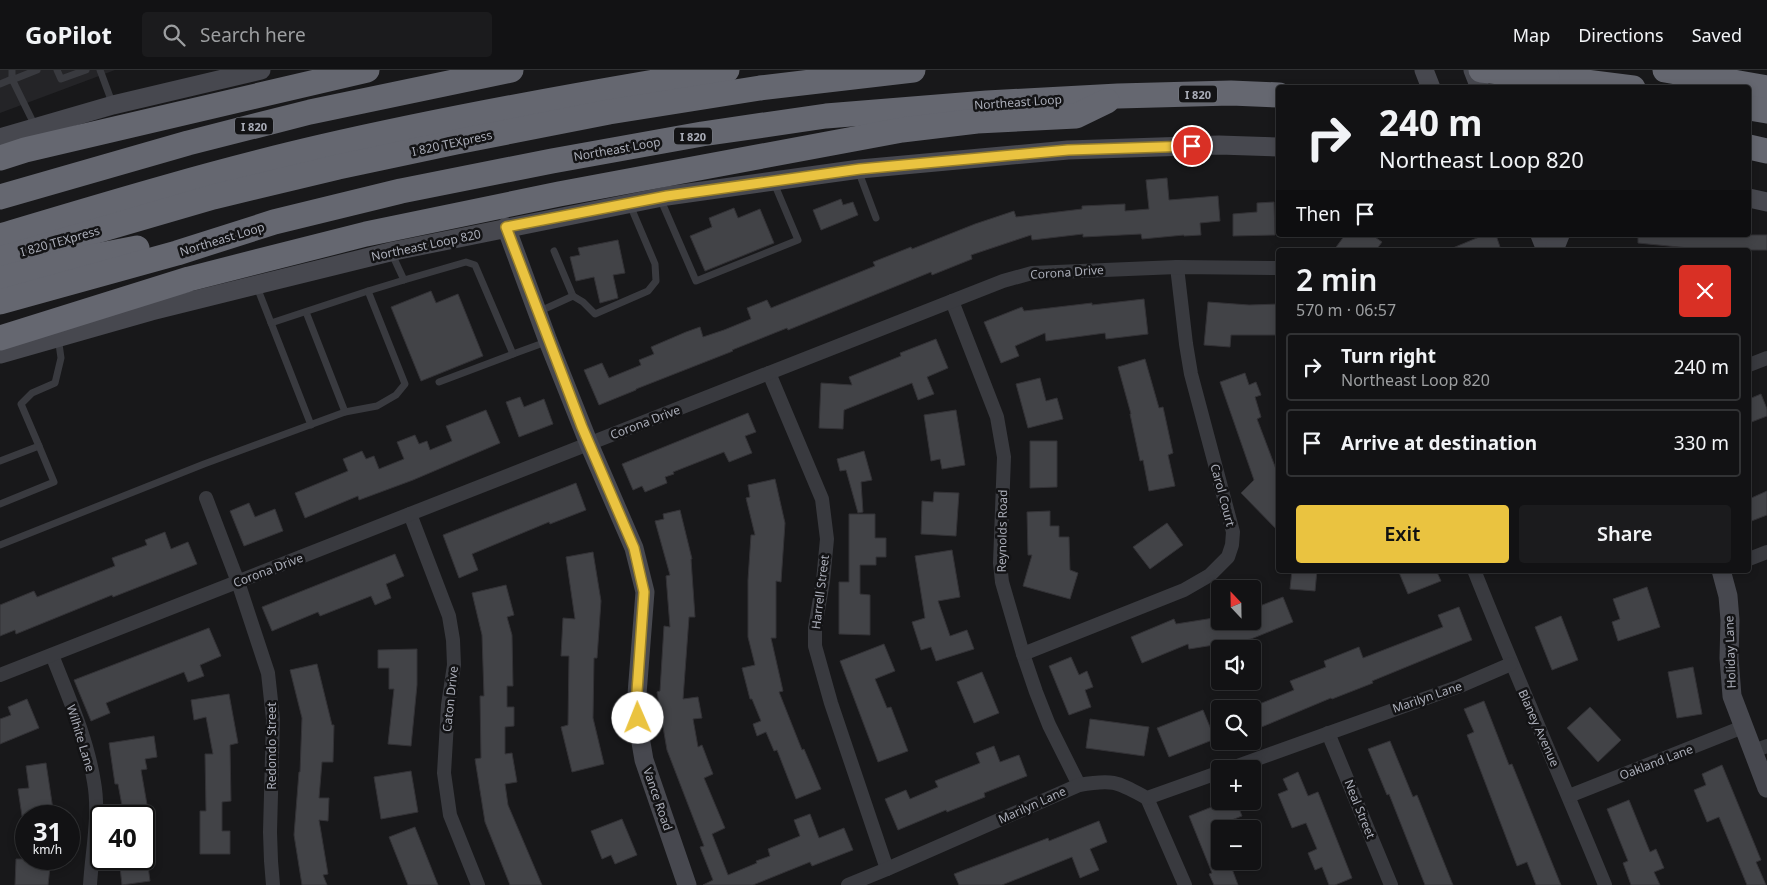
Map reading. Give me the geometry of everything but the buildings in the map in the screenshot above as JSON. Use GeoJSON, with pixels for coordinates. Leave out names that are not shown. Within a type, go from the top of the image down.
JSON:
{"type":"FeatureCollection","features":[{"type":"Feature","properties":{"kind":"highway"},"geometry":{"type":"LineString","coordinates":[[0,158],[25,150],[367,70]]}},
{"type":"Feature","properties":{"kind":"highway","name":"I 820"},"geometry":{"type":"LineString","coordinates":[[0,197],[160,151],[310,112],[511,70]]}},
{"type":"Feature","properties":{"kind":"highway","name":"I 820 TEXpress"},"geometry":{"type":"LineString","coordinates":[[0,236],[198,178],[320,148],[452,119],[614,88],[727,70]]}},
{"type":"Feature","properties":{"kind":"highway","name":"I 820 TEXpress"},"geometry":{"type":"LineString","coordinates":[[0,259],[213,197],[338,167],[456,142],[609,112],[760,88],[914,70]]}},
{"type":"Feature","properties":{"kind":"highway"},"geometry":{"type":"LineString","coordinates":[[1480,70],[1610,85]]}},
{"type":"Feature","properties":{"kind":"highway"},"geometry":{"type":"LineString","coordinates":[[1665,70],[1750,85]]}},
{"type":"Feature","properties":{"kind":"highway"},"geometry":{"type":"LineString","coordinates":[[1751,85],[1767,88]]}},
{"type":"Feature","properties":{"kind":"highway","name":"Northeast Loop"},"geometry":{"type":"LineString","coordinates":[[0,302],[177,253],[274,222],[401,191],[552,161],[721,132],[835,116],[986,103],[1118,96],[1276,95]]}},
{"type":"Feature","properties":{"kind":"highway"},"geometry":{"type":"LineString","coordinates":[[0,338],[189,279],[366,234],[559,194],[902,130],[977,121],[1076,116],[1118,96]]}},
{"type":"Feature","properties":{"kind":"highway"},"geometry":{"type":"LineString","coordinates":[[1751,108],[1767,111]]}},
{"type":"Feature","properties":{"kind":"highway"},"geometry":{"type":"LineString","coordinates":[[1751,147],[1767,150]]}},
{"type":"Feature","properties":{"kind":"highway"},"geometry":{"type":"LineString","coordinates":[[0,280],[74,260],[274,222]]}},
{"type":"Feature","properties":{"kind":"main road"},"geometry":{"type":"LineString","coordinates":[[0,138],[113,104],[176,89],[216,75],[261,70]]}},
{"type":"Feature","properties":{"kind":"main road"},"geometry":{"type":"LineString","coordinates":[[1424,70],[1430,85]]}},
{"type":"Feature","properties":{"kind":"main road"},"geometry":{"type":"LineString","coordinates":[[1474,70],[1479,85]]}},
{"type":"Feature","properties":{"kind":"main road"},"geometry":{"type":"LineString","coordinates":[[1516,70],[1522,85]]}},
{"type":"Feature","properties":{"kind":"main road","name":"Northeast Loop 820"},"geometry":{"type":"LineString","coordinates":[[0,354],[256,284],[506,227],[660,197],[858,170],[1068,150],[1219,145],[1276,147]]}},
{"type":"Feature","properties":{"kind":"main road"},"geometry":{"type":"LineString","coordinates":[[1751,198],[1767,202]]}},
{"type":"Feature","properties":{"kind":"main road","name":"Vance Road"},"geometry":{"type":"LineString","coordinates":[[506,227],[589,444],[634,548],[644,592],[636,706],[639,730],[644,760],[687,885]]}},
{"type":"Feature","properties":{"kind":"main road","name":"Holiday Lane"},"geometry":{"type":"LineString","coordinates":[[1723,573],[1728,596],[1730,620],[1729,658],[1732,696],[1744,727],[1760,749],[1767,788]]}},
{"type":"Feature","properties":{"kind":"street","name":"Corona Drive"},"geometry":{"type":"LineString","coordinates":[[0,675],[1003,281],[1032,273],[1176,267],[1244,266],[1276,268]]}},
{"type":"Feature","properties":{"kind":"street","name":"Carol Court"},"geometry":{"type":"LineString","coordinates":[[1023,654],[1184,590],[1210,575],[1228,557],[1232,545],[1233,532],[1191,374],[1176,267]]}},
{"type":"Feature","properties":{"kind":"street","name":"Reynolds Road"},"geometry":{"type":"LineString","coordinates":[[952,301],[998,418],[1004,457],[1000,563],[1002,582],[1036,692],[1049,724],[1079,785]]}},
{"type":"Feature","properties":{"kind":"street"},"geometry":{"type":"LineString","coordinates":[[1751,365],[1767,358]]}},
{"type":"Feature","properties":{"kind":"street","name":"Harrell Street"},"geometry":{"type":"LineString","coordinates":[[769,374],[822,499],[827,538],[823,581],[815,628],[815,646],[831,703],[887,869]]}},
{"type":"Feature","properties":{"kind":"street","name":"Redondo Street"},"geometry":{"type":"LineString","coordinates":[[206,498],[238,582],[268,673],[273,719],[270,832],[273,885]]}},
{"type":"Feature","properties":{"kind":"street","name":"Caton Drive"},"geometry":{"type":"LineString","coordinates":[[410,514],[449,616],[454,665],[448,705],[444,773],[450,815],[478,885]]}},
{"type":"Feature","properties":{"kind":"street"},"geometry":{"type":"LineString","coordinates":[[1751,558],[1767,552]]}},
{"type":"Feature","properties":{"kind":"street","name":"Blaney Avenue"},"geometry":{"type":"LineString","coordinates":[[1475,573],[1511,664],[1569,796],[1605,885]]}},
{"type":"Feature","properties":{"kind":"street","name":"Wilhite Lane"},"geometry":{"type":"LineString","coordinates":[[52,654],[84,739],[95,782],[96,809],[90,885]]}},
{"type":"Feature","properties":{"kind":"street","name":"Marilyn Lane"},"geometry":{"type":"LineString","coordinates":[[1254,760],[1460,686],[1511,664]]}},
{"type":"Feature","properties":{"kind":"street","name":"Oakland Lane"},"geometry":{"type":"LineString","coordinates":[[1569,796],[1744,727]]}},
{"type":"Feature","properties":{"kind":"street","name":"Neal Street"},"geometry":{"type":"LineString","coordinates":[[1328,733],[1391,885]]}},
{"type":"Feature","properties":{"kind":"street"},"geometry":{"type":"LineString","coordinates":[[1185,885],[1147,798],[1211,775]]}},
{"type":"Feature","properties":{"kind":"street","name":"Marilyn Lane"},"geometry":{"type":"LineString","coordinates":[[848,885],[1079,785],[1117,782],[1147,798]]}},
{"type":"Feature","properties":{"kind":"lane"},"geometry":{"type":"LineString","coordinates":[[12,70],[12,80],[36,126]]}},
{"type":"Feature","properties":{"kind":"lane"},"geometry":{"type":"LineString","coordinates":[[0,84],[37,70]]}},
{"type":"Feature","properties":{"kind":"lane"},"geometry":{"type":"LineString","coordinates":[[57,70],[60,79],[86,70]]}},
{"type":"Feature","properties":{"kind":"lane"},"geometry":{"type":"LineString","coordinates":[[100,70],[113,104]]}},
{"type":"Feature","properties":{"kind":"lane"},"geometry":{"type":"LineString","coordinates":[[858,170],[876,218]]}},
{"type":"Feature","properties":{"kind":"lane"},"geometry":{"type":"LineString","coordinates":[[660,197],[696,281],[798,240],[774,181]]}},
{"type":"Feature","properties":{"kind":"lane"},"geometry":{"type":"LineString","coordinates":[[554,251],[573,296],[583,302],[595,314],[648,291],[656,281],[655,264],[630,203]]}},
{"type":"Feature","properties":{"kind":"lane"},"geometry":{"type":"LineString","coordinates":[[391,252],[404,280]]}},
{"type":"Feature","properties":{"kind":"lane"},"geometry":{"type":"LineString","coordinates":[[271,323],[368,291],[466,262],[475,264],[512,354]]}},
{"type":"Feature","properties":{"kind":"lane"},"geometry":{"type":"LineString","coordinates":[[256,284],[311,425]]}},
{"type":"Feature","properties":{"kind":"lane"},"geometry":{"type":"LineString","coordinates":[[0,545],[204,464],[345,412],[377,406],[396,395],[405,384],[368,291]]}},
{"type":"Feature","properties":{"kind":"lane"},"geometry":{"type":"LineString","coordinates":[[538,312],[573,296]]}},
{"type":"Feature","properties":{"kind":"lane"},"geometry":{"type":"LineString","coordinates":[[306,312],[345,412]]}},
{"type":"Feature","properties":{"kind":"lane"},"geometry":{"type":"LineString","coordinates":[[0,504],[54,482],[21,404],[32,393],[55,383],[61,358],[58,337]]}},
{"type":"Feature","properties":{"kind":"lane"},"geometry":{"type":"LineString","coordinates":[[439,382],[548,341]]}},
{"type":"Feature","properties":{"kind":"lane"},"geometry":{"type":"LineString","coordinates":[[0,461],[39,446]]}},
{"type":"Feature","properties":{"kind":"shaded area"},"geometry":{"type":"Polygon","coordinates":[[[0,70],[115,70],[0,113],[0,70]]]}},
{"type":"Feature","properties":{"kind":"route"},"geometry":{"type":"LineString","coordinates":[[638,718],[636,706],[644,592],[634,548],[582,427],[506,227],[667,196],[860,169],[1068,150],[1192,146]]}}]}
